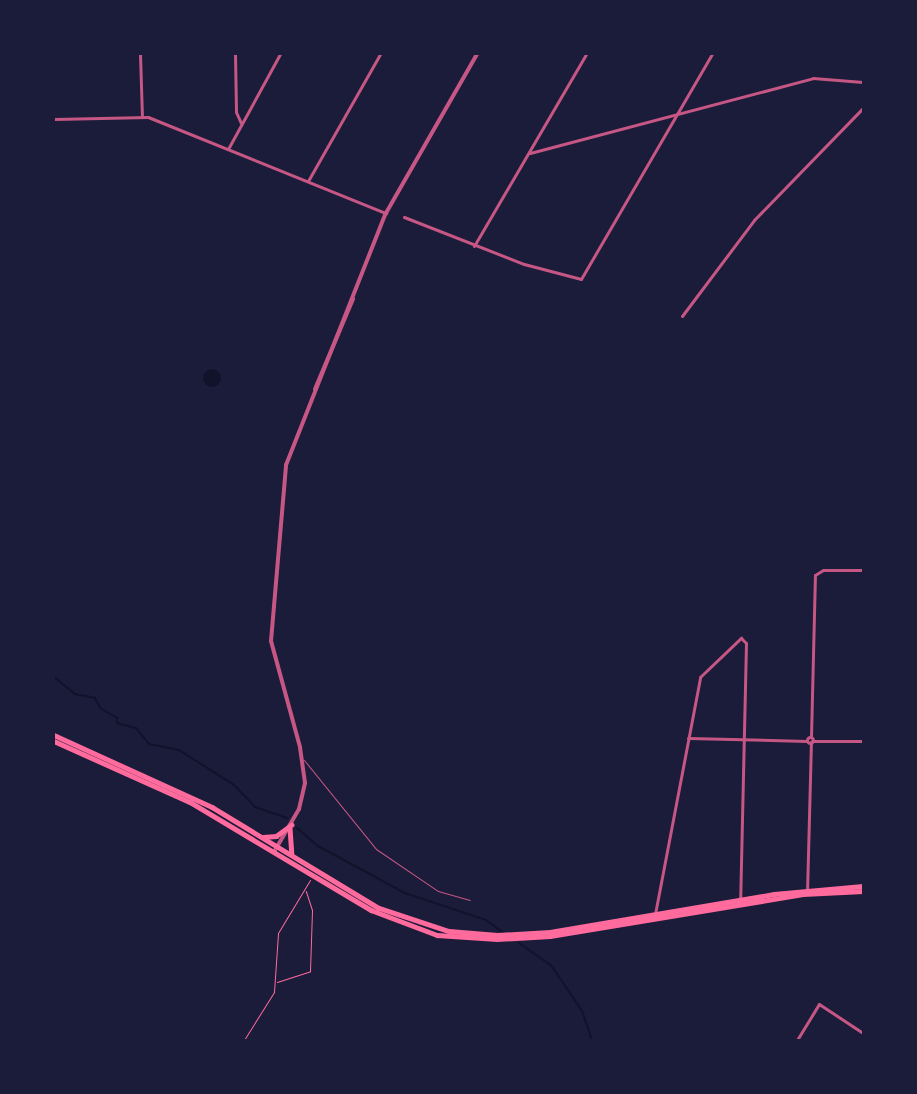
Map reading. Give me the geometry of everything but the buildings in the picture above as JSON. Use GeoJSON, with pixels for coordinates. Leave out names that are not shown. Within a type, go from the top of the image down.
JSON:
{"type":"FeatureCollection","features":[{"type":"Feature","properties":{"kind":"main road"},"geometry":{"type":"LineString","coordinates":[[54,735],[188,795],[262,836],[379,908],[449,931],[533,934],[655,917]]}},
{"type":"Feature","properties":{"kind":"main road"},"geometry":{"type":"LineString","coordinates":[[54,741],[179,796],[383,916],[437,935],[520,939],[807,891],[863,886]]}},
{"type":"Feature","properties":{"kind":"main road"},"geometry":{"type":"LineString","coordinates":[[262,836],[276,836],[291,826]]}},
{"type":"Feature","properties":{"kind":"main road"},"geometry":{"type":"LineString","coordinates":[[291,826],[292,855]]}},
{"type":"Feature","properties":{"kind":"main road"},"geometry":{"type":"LineString","coordinates":[[807,891],[863,891]]}},
{"type":"Feature","properties":{"kind":"street"},"geometry":{"type":"LineString","coordinates":[[140,54],[142,116]]}},
{"type":"Feature","properties":{"kind":"street"},"geometry":{"type":"LineString","coordinates":[[235,54],[236,112],[241,123]]}},
{"type":"Feature","properties":{"kind":"street"},"geometry":{"type":"LineString","coordinates":[[228,149],[280,54]]}},
{"type":"Feature","properties":{"kind":"street"},"geometry":{"type":"LineString","coordinates":[[308,181],[380,54]]}},
{"type":"Feature","properties":{"kind":"street"},"geometry":{"type":"LineString","coordinates":[[274,852],[291,826],[303,794],[302,758],[271,637],[285,468],[315,391],[331,342],[354,297],[386,213],[477,54]]}},
{"type":"Feature","properties":{"kind":"street"},"geometry":{"type":"LineString","coordinates":[[474,246],[530,153],[586,54]]}},
{"type":"Feature","properties":{"kind":"street"},"geometry":{"type":"LineString","coordinates":[[404,217],[474,246],[579,280],[712,54]]}},
{"type":"Feature","properties":{"kind":"street"},"geometry":{"type":"LineString","coordinates":[[530,153],[676,116],[813,78],[863,82]]}},
{"type":"Feature","properties":{"kind":"street"},"geometry":{"type":"LineString","coordinates":[[682,316],[754,220],[863,108]]}},
{"type":"Feature","properties":{"kind":"street"},"geometry":{"type":"LineString","coordinates":[[54,119],[142,116],[386,213]]}},
{"type":"Feature","properties":{"kind":"street"},"geometry":{"type":"LineString","coordinates":[[807,891],[810,726],[818,572],[863,570]]}},
{"type":"Feature","properties":{"kind":"street"},"geometry":{"type":"LineString","coordinates":[[655,917],[688,738],[703,671],[743,639],[744,739],[740,903]]}},
{"type":"Feature","properties":{"kind":"street"},"geometry":{"type":"LineString","coordinates":[[688,738],[863,742]]}},
{"type":"Feature","properties":{"kind":"street"},"geometry":{"type":"LineString","coordinates":[[798,1040],[814,1006],[824,1006],[863,1033]]}},
{"type":"Feature","properties":{"kind":"lane"},"geometry":{"type":"LineString","coordinates":[[302,758],[376,849],[438,891],[470,900]]}},
{"type":"Feature","properties":{"kind":"path"},"geometry":{"type":"LineString","coordinates":[[244,1040],[276,982],[274,959],[278,933],[306,890],[312,875]]}},
{"type":"Feature","properties":{"kind":"path"},"geometry":{"type":"LineString","coordinates":[[276,982],[310,972],[312,910],[306,890]]}},
{"type":"Feature","properties":{"kind":"shaded area"},"geometry":{"type":"Polygon","coordinates":[[[212,369],[220,374],[221,378],[216,386],[212,387],[204,382],[203,378],[208,370],[212,369]]]}},
{"type":"Feature","properties":{"kind":"waterway"},"geometry":{"type":"LineString","coordinates":[[54,677],[75,694],[95,698],[100,708],[117,718],[117,723],[136,728],[149,744],[179,750],[234,785],[255,807],[287,818]]}},
{"type":"Feature","properties":{"kind":"waterway"},"geometry":{"type":"LineString","coordinates":[[297,828],[318,846],[405,893],[486,920],[505,934]]}},
{"type":"Feature","properties":{"kind":"waterway"},"geometry":{"type":"LineString","coordinates":[[519,943],[551,965],[582,1011],[592,1040]]}}]}
